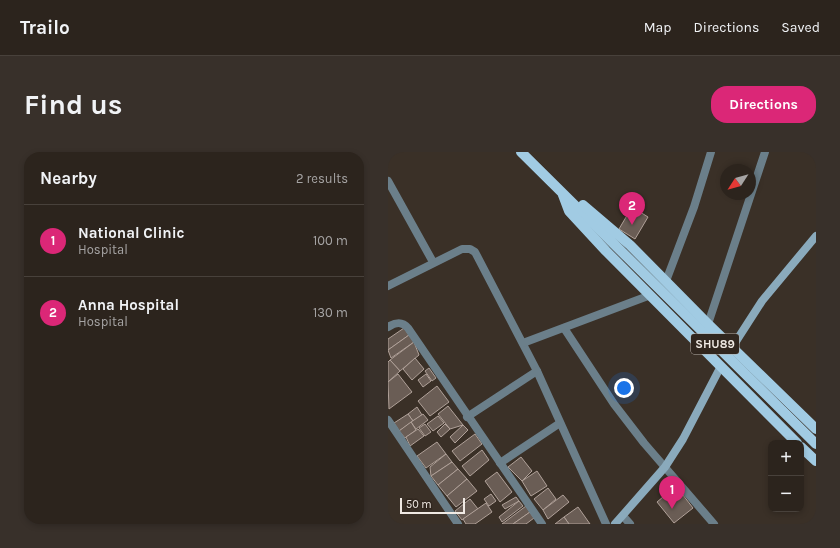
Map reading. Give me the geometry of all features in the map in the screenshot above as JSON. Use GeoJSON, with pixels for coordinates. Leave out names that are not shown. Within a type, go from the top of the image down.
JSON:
{"type":"FeatureCollection","features":[{"type":"Feature","properties":{"kind":"main road","name":"SHU89"},"geometry":{"type":"LineString","coordinates":[[521,152],[816,444]]}},
{"type":"Feature","properties":{"kind":"main road"},"geometry":{"type":"LineString","coordinates":[[561,191],[577,200],[630,245],[708,324],[733,346],[816,429]]}},
{"type":"Feature","properties":{"kind":"main road"},"geometry":{"type":"LineString","coordinates":[[561,191],[569,211],[648,296],[794,440]]}},
{"type":"Feature","properties":{"kind":"main road"},"geometry":{"type":"LineString","coordinates":[[733,346],[762,301],[816,236]]}},
{"type":"Feature","properties":{"kind":"main road"},"geometry":{"type":"LineString","coordinates":[[615,524],[665,467],[683,439],[720,368]]}},
{"type":"Feature","properties":{"kind":"main road"},"geometry":{"type":"LineString","coordinates":[[804,449],[816,461]]}},
{"type":"Feature","properties":{"kind":"street"},"geometry":{"type":"LineString","coordinates":[[666,281],[694,207],[711,152]]}},
{"type":"Feature","properties":{"kind":"street"},"geometry":{"type":"LineString","coordinates":[[708,324],[765,152]]}},
{"type":"Feature","properties":{"kind":"street"},"geometry":{"type":"LineString","coordinates":[[388,180],[433,262]]}},
{"type":"Feature","properties":{"kind":"street"},"geometry":{"type":"LineString","coordinates":[[388,286],[433,262],[462,249],[470,249],[475,252],[537,372],[606,524]]}},
{"type":"Feature","properties":{"kind":"street"},"geometry":{"type":"LineString","coordinates":[[523,343],[648,296]]}},
{"type":"Feature","properties":{"kind":"street"},"geometry":{"type":"LineString","coordinates":[[388,327],[398,322],[404,323],[408,328],[467,417],[542,524]]}},
{"type":"Feature","properties":{"kind":"street"},"geometry":{"type":"LineString","coordinates":[[564,328],[614,404],[714,524]]}},
{"type":"Feature","properties":{"kind":"street"},"geometry":{"type":"LineString","coordinates":[[467,417],[537,372]]}},
{"type":"Feature","properties":{"kind":"street"},"geometry":{"type":"LineString","coordinates":[[388,420],[458,524]]}},
{"type":"Feature","properties":{"kind":"street"},"geometry":{"type":"LineString","coordinates":[[500,463],[560,423]]}},
{"type":"Feature","properties":{"kind":"street"},"geometry":{"type":"LineString","coordinates":[[623,516],[630,524]]}},
{"type":"Feature","properties":{"kind":"building"},"geometry":{"type":"Polygon","coordinates":[[[632,207],[648,217],[635,239],[619,229],[632,207]]]}},
{"type":"Feature","properties":{"kind":"building"},"geometry":{"type":"Polygon","coordinates":[[[404,328],[409,335],[388,350],[388,339],[404,328]]]}},
{"type":"Feature","properties":{"kind":"building"},"geometry":{"type":"Polygon","coordinates":[[[409,335],[414,342],[391,358],[388,350],[409,335]]]}},
{"type":"Feature","properties":{"kind":"building"},"geometry":{"type":"Polygon","coordinates":[[[414,342],[419,355],[400,371],[390,360],[414,342]]]}},
{"type":"Feature","properties":{"kind":"building"},"geometry":{"type":"Polygon","coordinates":[[[415,358],[424,369],[412,380],[403,369],[415,358]]]}},
{"type":"Feature","properties":{"kind":"building"},"geometry":{"type":"Polygon","coordinates":[[[390,360],[400,371],[388,382],[388,362],[390,360]]]}},
{"type":"Feature","properties":{"kind":"building"},"geometry":{"type":"Polygon","coordinates":[[[429,368],[436,378],[432,381],[425,371],[429,368]]]}},
{"type":"Feature","properties":{"kind":"building"},"geometry":{"type":"Polygon","coordinates":[[[398,374],[412,392],[389,409],[388,382],[398,374]]]}},
{"type":"Feature","properties":{"kind":"building"},"geometry":{"type":"Polygon","coordinates":[[[426,374],[431,381],[423,387],[418,380],[426,374]]]}},
{"type":"Feature","properties":{"kind":"building"},"geometry":{"type":"Polygon","coordinates":[[[437,386],[449,402],[430,416],[418,401],[437,386]]]}},
{"type":"Feature","properties":{"kind":"building"},"geometry":{"type":"Polygon","coordinates":[[[448,406],[463,425],[450,429],[438,414],[448,406]]]}},
{"type":"Feature","properties":{"kind":"building"},"geometry":{"type":"Polygon","coordinates":[[[417,407],[422,415],[413,421],[408,414],[417,407]]]}},
{"type":"Feature","properties":{"kind":"building"},"geometry":{"type":"Polygon","coordinates":[[[408,414],[413,421],[399,431],[394,423],[408,414]]]}},
{"type":"Feature","properties":{"kind":"building"},"geometry":{"type":"Polygon","coordinates":[[[423,414],[428,420],[416,429],[411,422],[423,414]]]}},
{"type":"Feature","properties":{"kind":"building"},"geometry":{"type":"Polygon","coordinates":[[[438,416],[444,423],[433,431],[427,424],[438,416]]]}},
{"type":"Feature","properties":{"kind":"building"},"geometry":{"type":"Polygon","coordinates":[[[411,422],[416,430],[405,438],[399,431],[411,422]]]}},
{"type":"Feature","properties":{"kind":"building"},"geometry":{"type":"Polygon","coordinates":[[[425,424],[431,432],[425,436],[419,428],[425,424]]]}},
{"type":"Feature","properties":{"kind":"building"},"geometry":{"type":"Polygon","coordinates":[[[445,424],[450,429],[441,437],[437,432],[445,424]]]}},
{"type":"Feature","properties":{"kind":"building"},"geometry":{"type":"Polygon","coordinates":[[[463,425],[468,430],[455,443],[450,437],[463,425]]]}},
{"type":"Feature","properties":{"kind":"building"},"geometry":{"type":"Polygon","coordinates":[[[418,429],[424,436],[410,446],[406,437],[418,429]]]}},
{"type":"Feature","properties":{"kind":"building"},"geometry":{"type":"Polygon","coordinates":[[[475,434],[482,444],[460,461],[452,451],[475,434]]]}},
{"type":"Feature","properties":{"kind":"building"},"geometry":{"type":"Polygon","coordinates":[[[437,442],[446,454],[426,468],[417,456],[437,442]]]}},
{"type":"Feature","properties":{"kind":"building"},"geometry":{"type":"Polygon","coordinates":[[[482,450],[489,460],[470,476],[462,466],[482,450]]]}},
{"type":"Feature","properties":{"kind":"building"},"geometry":{"type":"Polygon","coordinates":[[[446,454],[452,462],[431,476],[430,467],[446,454]]]}},
{"type":"Feature","properties":{"kind":"building"},"geometry":{"type":"Polygon","coordinates":[[[521,457],[532,471],[522,481],[508,467],[521,457]]]}},
{"type":"Feature","properties":{"kind":"building"},"geometry":{"type":"Polygon","coordinates":[[[452,462],[458,469],[438,485],[431,476],[452,462]]]}},
{"type":"Feature","properties":{"kind":"building"},"geometry":{"type":"Polygon","coordinates":[[[458,469],[467,479],[447,496],[438,485],[458,469]]]}},
{"type":"Feature","properties":{"kind":"building"},"geometry":{"type":"Polygon","coordinates":[[[537,471],[547,486],[531,496],[522,481],[537,471]]]}},
{"type":"Feature","properties":{"kind":"building"},"geometry":{"type":"Polygon","coordinates":[[[497,472],[512,492],[500,502],[485,481],[497,472]]]}},
{"type":"Feature","properties":{"kind":"building"},"geometry":{"type":"Polygon","coordinates":[[[467,479],[477,491],[456,507],[447,496],[467,479]]]}},
{"type":"Feature","properties":{"kind":"building"},"geometry":{"type":"Polygon","coordinates":[[[676,486],[693,508],[674,523],[657,502],[676,486]]]}},
{"type":"Feature","properties":{"kind":"building"},"geometry":{"type":"Polygon","coordinates":[[[548,488],[556,499],[543,510],[534,499],[548,488]]]}},
{"type":"Feature","properties":{"kind":"building"},"geometry":{"type":"Polygon","coordinates":[[[491,494],[496,501],[489,506],[484,499],[491,494]]]}},
{"type":"Feature","properties":{"kind":"building"},"geometry":{"type":"Polygon","coordinates":[[[563,495],[569,502],[548,519],[543,510],[563,495]]]}},
{"type":"Feature","properties":{"kind":"building"},"geometry":{"type":"Polygon","coordinates":[[[516,497],[519,501],[505,509],[502,505],[516,497]]]}},
{"type":"Feature","properties":{"kind":"building"},"geometry":{"type":"Polygon","coordinates":[[[470,499],[478,509],[462,520],[455,511],[470,499]]]}},
{"type":"Feature","properties":{"kind":"building"},"geometry":{"type":"Polygon","coordinates":[[[519,501],[523,506],[502,522],[499,517],[519,501]]]}},
{"type":"Feature","properties":{"kind":"building"},"geometry":{"type":"Polygon","coordinates":[[[486,503],[492,512],[475,524],[466,524],[463,519],[486,503]]]}},
{"type":"Feature","properties":{"kind":"building"},"geometry":{"type":"Polygon","coordinates":[[[526,506],[530,512],[513,524],[502,524],[526,506]]]}},
{"type":"Feature","properties":{"kind":"building"},"geometry":{"type":"Polygon","coordinates":[[[578,507],[590,524],[569,524],[564,517],[578,507]]]}},
{"type":"Feature","properties":{"kind":"building"},"geometry":{"type":"Polygon","coordinates":[[[530,512],[534,518],[526,524],[513,524],[530,512]]]}},
{"type":"Feature","properties":{"kind":"building"},"geometry":{"type":"Polygon","coordinates":[[[564,517],[569,524],[555,524],[564,517]]]}},
{"type":"Feature","properties":{"kind":"place","name":"Anna Hospital"},"geometry":{"type":"Point","coordinates":[632,225]}},
{"type":"Feature","properties":{"kind":"place","name":"National Clinic"},"geometry":{"type":"Point","coordinates":[672,509]}}]}
